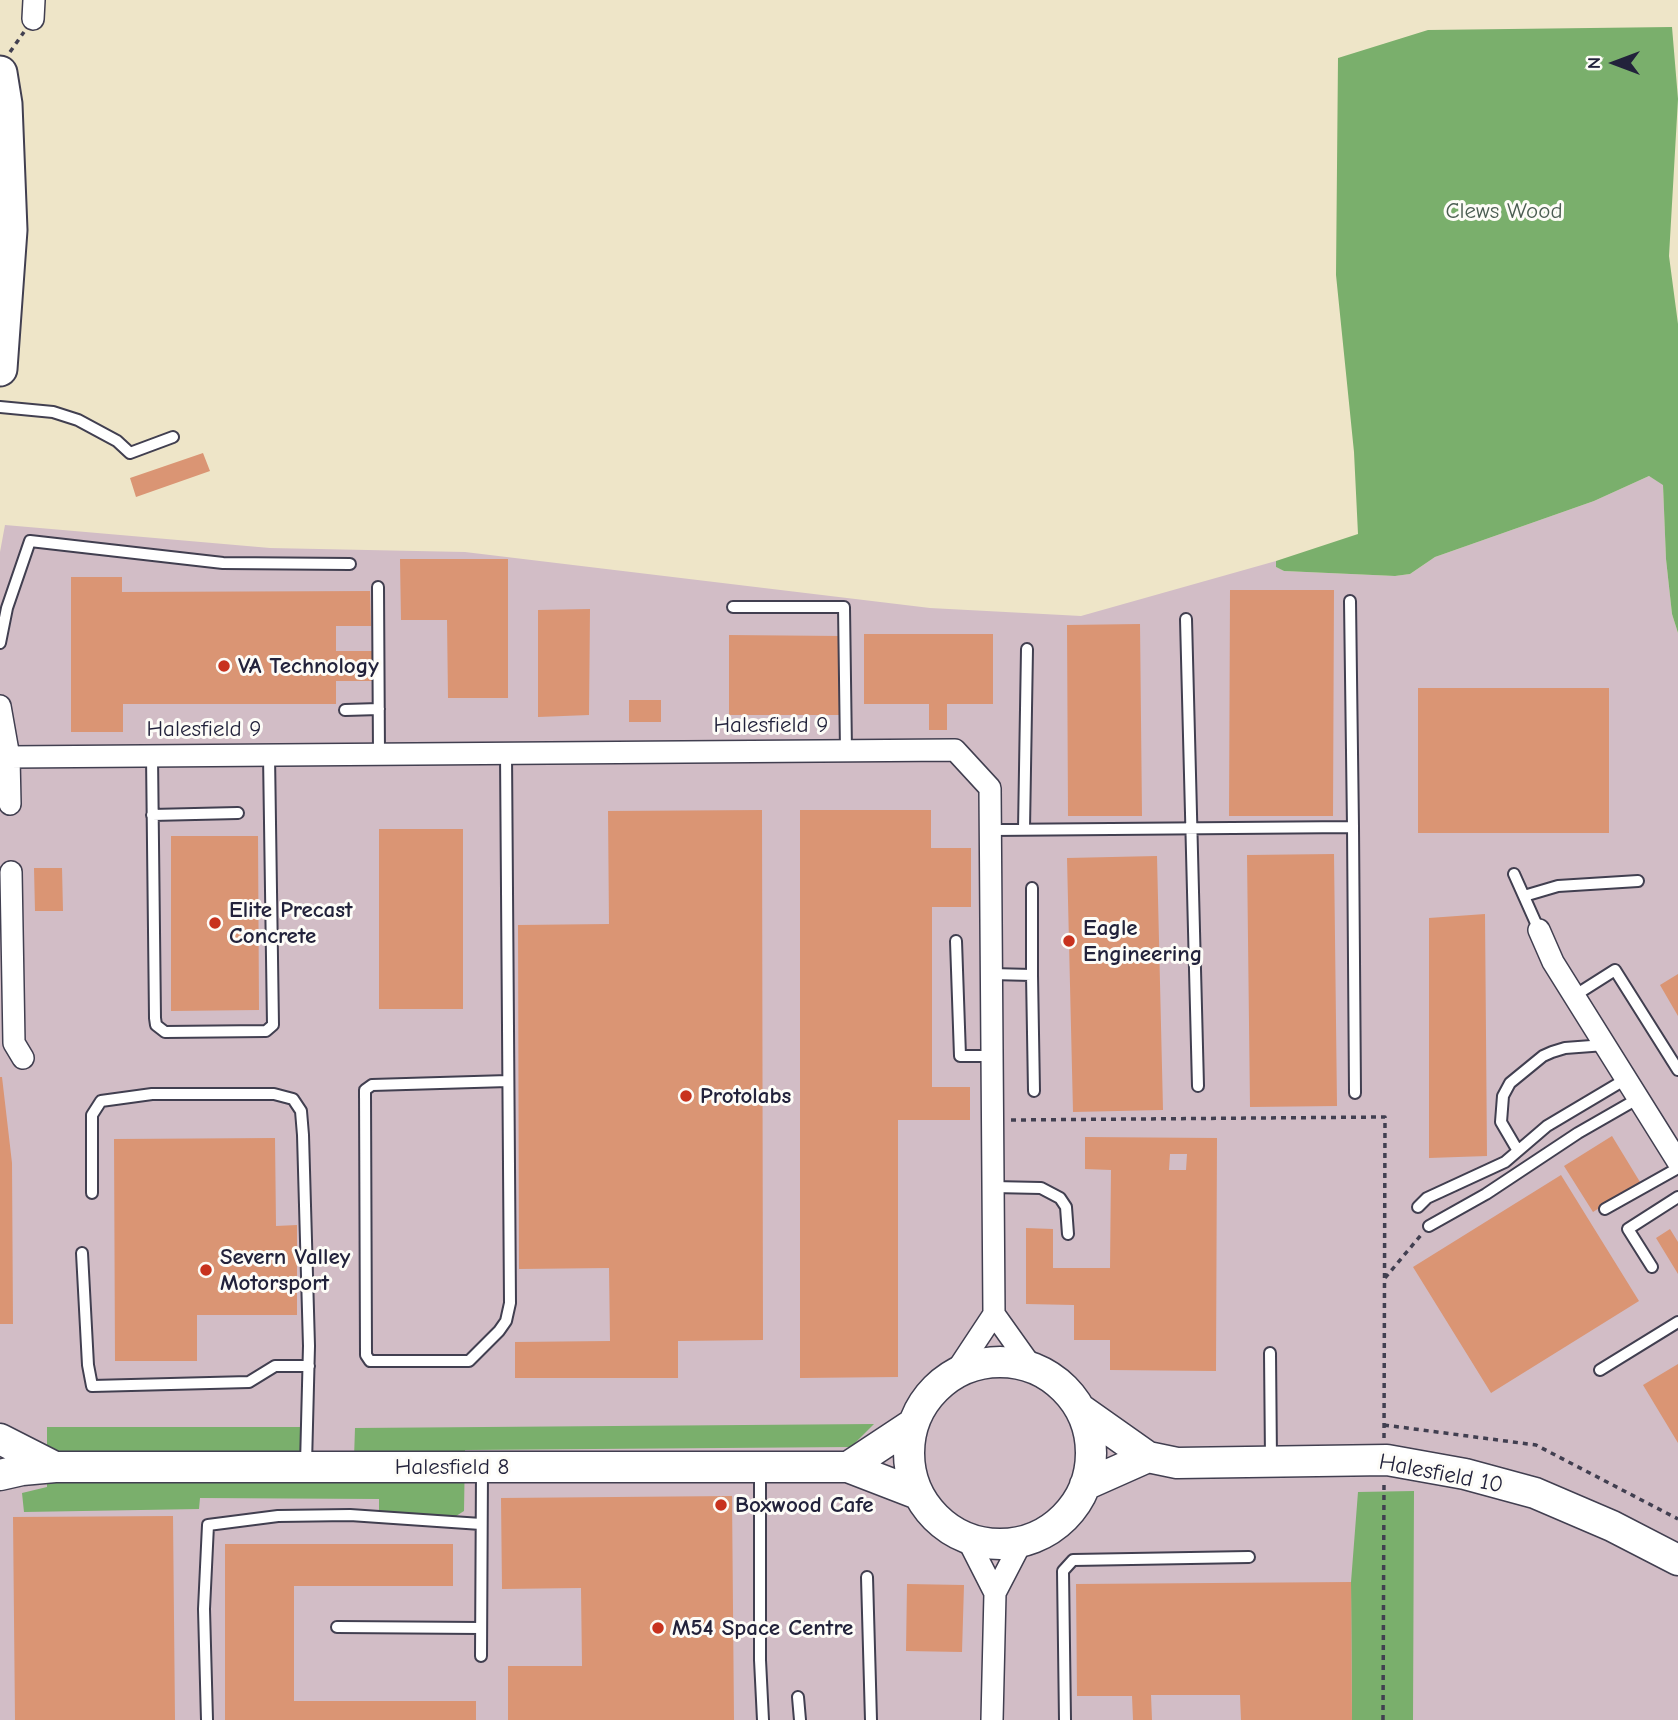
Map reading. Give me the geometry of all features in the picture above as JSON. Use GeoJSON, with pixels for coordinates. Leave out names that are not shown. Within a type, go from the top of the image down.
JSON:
{"type":"FeatureCollection","features":[{"type":"Feature","properties":{"kind":"main road"},"geometry":{"type":"LineString","coordinates":[[0,369],[10,230],[3,65]]}},
{"type":"Feature","properties":{"kind":"street"},"geometry":{"type":"LineString","coordinates":[[0,706],[9,757],[10,804]]}},
{"type":"Feature","properties":{"kind":"street","name":"Halesfield 9"},"geometry":{"type":"LineString","coordinates":[[9,757],[955,750],[990,788],[994,1314]]}},
{"type":"Feature","properties":{"kind":"street"},"geometry":{"type":"LineString","coordinates":[[11,872],[12,1048]]}},
{"type":"Feature","properties":{"kind":"street"},"geometry":{"type":"LineString","coordinates":[[1539,930],[1553,962],[1678,1162]]}},
{"type":"Feature","properties":{"kind":"street"},"geometry":{"type":"LineString","coordinates":[[994,1314],[1031,1366],[1062,1386],[1080,1409],[1089,1432],[1091,1460],[1085,1485],[1075,1505],[1054,1527],[1035,1537],[1005,1544],[967,1538],[944,1526],[918,1494],[912,1480],[908,1454],[913,1424],[938,1385],[957,1370],[994,1314]]}},
{"type":"Feature","properties":{"kind":"street"},"geometry":{"type":"LineString","coordinates":[[957,1370],[998,1361],[1031,1366]]}},
{"type":"Feature","properties":{"kind":"street","name":"Halesfield 10"},"geometry":{"type":"LineString","coordinates":[[1080,1409],[1148,1457],[1177,1463],[1387,1460],[1465,1474],[1535,1493],[1612,1526],[1678,1560]]}},
{"type":"Feature","properties":{"kind":"street"},"geometry":{"type":"LineString","coordinates":[[848,1467],[913,1424]]}},
{"type":"Feature","properties":{"kind":"street","name":"Halesfield 8"},"geometry":{"type":"LineString","coordinates":[[0,1438],[55,1467]]}},
{"type":"Feature","properties":{"kind":"street"},"geometry":{"type":"LineString","coordinates":[[1085,1485],[1148,1457]]}},
{"type":"Feature","properties":{"kind":"street","name":"Halesfield 8"},"geometry":{"type":"LineString","coordinates":[[0,1475],[55,1467],[848,1467],[918,1494]]}},
{"type":"Feature","properties":{"kind":"street"},"geometry":{"type":"LineString","coordinates":[[967,1538],[995,1593]]}},
{"type":"Feature","properties":{"kind":"street"},"geometry":{"type":"LineString","coordinates":[[992,1720],[995,1593],[1022,1541]]}},
{"type":"Feature","properties":{"kind":"lane"},"geometry":{"type":"LineString","coordinates":[[0,407],[53,412],[78,420],[117,440],[130,453],[173,437]]}},
{"type":"Feature","properties":{"kind":"lane"},"geometry":{"type":"LineString","coordinates":[[0,643],[7,608],[30,541],[223,563],[350,564]]}},
{"type":"Feature","properties":{"kind":"lane"},"geometry":{"type":"LineString","coordinates":[[378,587],[379,754]]}},
{"type":"Feature","properties":{"kind":"lane"},"geometry":{"type":"LineString","coordinates":[[1350,601],[1354,1093]]}},
{"type":"Feature","properties":{"kind":"lane"},"geometry":{"type":"LineString","coordinates":[[733,607],[844,607],[846,751]]}},
{"type":"Feature","properties":{"kind":"lane"},"geometry":{"type":"LineString","coordinates":[[1186,619],[1198,1086]]}},
{"type":"Feature","properties":{"kind":"lane"},"geometry":{"type":"LineString","coordinates":[[1024,829],[1027,649]]}},
{"type":"Feature","properties":{"kind":"lane"},"geometry":{"type":"LineString","coordinates":[[345,710],[379,709]]}},
{"type":"Feature","properties":{"kind":"lane"},"geometry":{"type":"LineString","coordinates":[[506,753],[510,1303],[506,1321],[469,1361],[370,1361],[366,1355],[365,1090],[372,1085],[508,1082]]}},
{"type":"Feature","properties":{"kind":"lane"},"geometry":{"type":"LineString","coordinates":[[152,756],[156,1026],[165,1032],[270,1029],[274,1018],[269,755]]}},
{"type":"Feature","properties":{"kind":"lane"},"geometry":{"type":"LineString","coordinates":[[152,815],[238,813]]}},
{"type":"Feature","properties":{"kind":"lane"},"geometry":{"type":"LineString","coordinates":[[991,830],[1353,827]]}},
{"type":"Feature","properties":{"kind":"lane"},"geometry":{"type":"LineString","coordinates":[[1514,874],[1539,930]]}},
{"type":"Feature","properties":{"kind":"lane"},"geometry":{"type":"LineString","coordinates":[[1524,896],[1558,886],[1638,881]]}},
{"type":"Feature","properties":{"kind":"lane"},"geometry":{"type":"LineString","coordinates":[[1032,888],[1034,1091]]}},
{"type":"Feature","properties":{"kind":"lane"},"geometry":{"type":"LineString","coordinates":[[956,941],[960,1056],[992,1056]]}},
{"type":"Feature","properties":{"kind":"lane"},"geometry":{"type":"LineString","coordinates":[[1574,996],[1615,971],[1678,1070]]}},
{"type":"Feature","properties":{"kind":"lane"},"geometry":{"type":"LineString","coordinates":[[992,974],[1032,975]]}},
{"type":"Feature","properties":{"kind":"lane"},"geometry":{"type":"LineString","coordinates":[[1518,1150],[1501,1122],[1503,1097],[1510,1083],[1543,1056],[1552,1052],[1565,1048],[1605,1045]]}},
{"type":"Feature","properties":{"kind":"lane"},"geometry":{"type":"LineString","coordinates":[[1418,1207],[1427,1198],[1505,1161],[1547,1126],[1626,1079]]}},
{"type":"Feature","properties":{"kind":"lane"},"geometry":{"type":"LineString","coordinates":[[92,1193],[92,1115],[101,1101],[152,1094],[274,1094],[293,1099],[301,1111],[303,1135],[309,1366],[306,1467]]}},
{"type":"Feature","properties":{"kind":"lane"},"geometry":{"type":"LineString","coordinates":[[1429,1226],[1486,1194],[1578,1133],[1639,1098]]}},
{"type":"Feature","properties":{"kind":"lane"},"geometry":{"type":"LineString","coordinates":[[1605,1209],[1678,1168]]}},
{"type":"Feature","properties":{"kind":"lane"},"geometry":{"type":"LineString","coordinates":[[993,1187],[1041,1188],[1060,1198],[1066,1207],[1068,1234]]}},
{"type":"Feature","properties":{"kind":"lane"},"geometry":{"type":"LineString","coordinates":[[1652,1267],[1629,1229],[1678,1197]]}},
{"type":"Feature","properties":{"kind":"lane"},"geometry":{"type":"LineString","coordinates":[[82,1253],[88,1365],[92,1386],[249,1382],[275,1366],[309,1366]]}},
{"type":"Feature","properties":{"kind":"lane"},"geometry":{"type":"LineString","coordinates":[[1600,1370],[1678,1322]]}},
{"type":"Feature","properties":{"kind":"lane"},"geometry":{"type":"LineString","coordinates":[[1270,1353],[1271,1462]]}},
{"type":"Feature","properties":{"kind":"lane"},"geometry":{"type":"LineString","coordinates":[[481,1656],[482,1467]]}},
{"type":"Feature","properties":{"kind":"lane"},"geometry":{"type":"LineString","coordinates":[[760,1467],[760,1660],[763,1720]]}},
{"type":"Feature","properties":{"kind":"lane"},"geometry":{"type":"LineString","coordinates":[[207,1720],[204,1609],[208,1525],[278,1516],[338,1515],[481,1524]]}},
{"type":"Feature","properties":{"kind":"lane"},"geometry":{"type":"LineString","coordinates":[[1065,1720],[1063,1571],[1073,1560],[1249,1557]]}},
{"type":"Feature","properties":{"kind":"lane"},"geometry":{"type":"LineString","coordinates":[[867,1577],[871,1720]]}},
{"type":"Feature","properties":{"kind":"lane"},"geometry":{"type":"LineString","coordinates":[[337,1627],[481,1628]]}},
{"type":"Feature","properties":{"kind":"lane"},"geometry":{"type":"LineString","coordinates":[[798,1697],[800,1720]]}},
{"type":"Feature","properties":{"kind":"path"},"geometry":{"type":"LineString","coordinates":[[3,65],[33,9]]}},
{"type":"Feature","properties":{"kind":"path"},"geometry":{"type":"LineString","coordinates":[[992,1120],[1385,1117],[1384,1444]]}},
{"type":"Feature","properties":{"kind":"path"},"geometry":{"type":"LineString","coordinates":[[1384,1280],[1429,1226]]}},
{"type":"Feature","properties":{"kind":"path"},"geometry":{"type":"LineString","coordinates":[[1384,1425],[1536,1445],[1678,1520]]}},
{"type":"Feature","properties":{"kind":"path"},"geometry":{"type":"LineString","coordinates":[[1383,1720],[1384,1477]]}},
{"type":"Feature","properties":{"kind":"shaded area"},"geometry":{"type":"Polygon","coordinates":[[[1649,476],[1663,484],[1666,559],[1672,614],[1678,633],[1678,1720],[0,1720],[0,552],[5,525],[270,548],[465,552],[930,608],[1081,616],[1276,561],[1276,567],[1284,571],[1395,576],[1410,574],[1435,557],[1594,501],[1649,476]]]}},
{"type":"Feature","properties":{"kind":"green space","name":"Clews Wood"},"geometry":{"type":"Polygon","coordinates":[[[1672,27],[1678,99],[1669,256],[1678,324],[1678,633],[1672,614],[1666,559],[1663,485],[1649,476],[1594,501],[1435,557],[1410,574],[1395,576],[1284,571],[1276,567],[1276,561],[1358,534],[1354,452],[1336,275],[1338,58],[1428,30],[1672,27]]]}},
{"type":"Feature","properties":{"kind":"green space"},"geometry":{"type":"Polygon","coordinates":[[[874,1424],[851,1447],[465,1450],[464,1511],[453,1518],[379,1511],[379,1499],[200,1498],[199,1509],[24,1512],[22,1493],[47,1487],[47,1427],[306,1427],[306,1459],[354,1458],[355,1428],[874,1424]]]}},
{"type":"Feature","properties":{"kind":"green space"},"geometry":{"type":"Polygon","coordinates":[[[1414,1491],[1413,1720],[1352,1720],[1351,1582],[1358,1492],[1414,1491]]]}},
{"type":"Feature","properties":{"kind":"building"},"geometry":{"type":"Polygon","coordinates":[[[203,453],[210,471],[136,497],[130,478],[203,453]]]}},
{"type":"Feature","properties":{"kind":"building"},"geometry":{"type":"Polygon","coordinates":[[[400,559],[508,559],[508,698],[448,698],[447,620],[401,620],[400,559]]]}},
{"type":"Feature","properties":{"kind":"building","name":"VA Technology"},"geometry":{"type":"Polygon","coordinates":[[[71,577],[122,577],[122,592],[370,591],[371,626],[336,626],[336,651],[376,651],[376,681],[336,681],[336,704],[123,704],[123,732],[71,732],[71,577]]]}},
{"type":"Feature","properties":{"kind":"building"},"geometry":{"type":"Polygon","coordinates":[[[1230,590],[1334,590],[1333,816],[1229,816],[1230,590]]]}},
{"type":"Feature","properties":{"kind":"building"},"geometry":{"type":"Polygon","coordinates":[[[590,609],[589,715],[538,717],[538,610],[590,609]]]}},
{"type":"Feature","properties":{"kind":"building"},"geometry":{"type":"Polygon","coordinates":[[[1140,624],[1142,816],[1068,816],[1067,625],[1140,624]]]}},
{"type":"Feature","properties":{"kind":"building"},"geometry":{"type":"Polygon","coordinates":[[[864,634],[993,634],[993,704],[947,704],[947,730],[929,730],[929,704],[864,704],[864,634]]]}},
{"type":"Feature","properties":{"kind":"building"},"geometry":{"type":"Polygon","coordinates":[[[729,635],[841,636],[840,715],[729,715],[729,635]]]}},
{"type":"Feature","properties":{"kind":"building"},"geometry":{"type":"Polygon","coordinates":[[[1418,688],[1609,688],[1609,833],[1418,833],[1418,688]]]}},
{"type":"Feature","properties":{"kind":"building"},"geometry":{"type":"Polygon","coordinates":[[[629,700],[661,700],[661,722],[629,722],[629,700]]]}},
{"type":"Feature","properties":{"kind":"building","name":"Protolabs"},"geometry":{"type":"Polygon","coordinates":[[[762,810],[763,1340],[678,1341],[678,1378],[515,1378],[515,1342],[610,1341],[609,1268],[519,1269],[518,925],[609,924],[608,811],[762,810]]]}},
{"type":"Feature","properties":{"kind":"building"},"geometry":{"type":"Polygon","coordinates":[[[800,810],[931,810],[931,848],[971,848],[971,907],[932,907],[932,1087],[970,1087],[970,1120],[898,1120],[898,1377],[800,1378],[800,810]]]}},
{"type":"Feature","properties":{"kind":"building"},"geometry":{"type":"Polygon","coordinates":[[[379,829],[463,829],[463,1009],[379,1009],[379,829]]]}},
{"type":"Feature","properties":{"kind":"building","name":"Elite Precast Concrete"},"geometry":{"type":"Polygon","coordinates":[[[171,836],[258,836],[259,1010],[171,1011],[171,836]]]}},
{"type":"Feature","properties":{"kind":"building"},"geometry":{"type":"Polygon","coordinates":[[[1334,854],[1337,1106],[1250,1107],[1247,855],[1334,854]]]}},
{"type":"Feature","properties":{"kind":"building"},"geometry":{"type":"Polygon","coordinates":[[[1157,856],[1163,1110],[1073,1112],[1067,858],[1157,856]]]}},
{"type":"Feature","properties":{"kind":"building"},"geometry":{"type":"Polygon","coordinates":[[[34,868],[62,868],[63,911],[35,911],[34,868]]]}},
{"type":"Feature","properties":{"kind":"building"},"geometry":{"type":"Polygon","coordinates":[[[1485,914],[1487,1156],[1429,1158],[1429,918],[1485,914]]]}},
{"type":"Feature","properties":{"kind":"building"},"geometry":{"type":"Polygon","coordinates":[[[1678,974],[1678,1016],[1660,985],[1678,974]]]}},
{"type":"Feature","properties":{"kind":"building"},"geometry":{"type":"Polygon","coordinates":[[[0,1077],[12,1163],[13,1324],[0,1324],[0,1077]]]}},
{"type":"Feature","properties":{"kind":"building"},"geometry":{"type":"Polygon","coordinates":[[[1612,1136],[1640,1182],[1593,1212],[1564,1166],[1612,1136]]]}},
{"type":"Feature","properties":{"kind":"building"},"geometry":{"type":"Polygon","coordinates":[[[1085,1137],[1217,1138],[1216,1371],[1110,1370],[1110,1340],[1074,1340],[1074,1305],[1026,1304],[1026,1228],[1053,1229],[1053,1268],[1110,1268],[1111,1170],[1085,1169],[1085,1137]],[[1170,1154],[1169,1170],[1186,1170],[1187,1154],[1170,1154]]]}},
{"type":"Feature","properties":{"kind":"building","name":"Severn Valley Motorsport"},"geometry":{"type":"Polygon","coordinates":[[[275,1138],[276,1226],[297,1225],[297,1315],[197,1315],[197,1361],[115,1361],[114,1139],[275,1138]]]}},
{"type":"Feature","properties":{"kind":"building"},"geometry":{"type":"Polygon","coordinates":[[[1561,1175],[1639,1301],[1491,1393],[1413,1267],[1561,1175]]]}},
{"type":"Feature","properties":{"kind":"building"},"geometry":{"type":"Polygon","coordinates":[[[1670,1229],[1678,1242],[1678,1274],[1656,1238],[1670,1229]]]}},
{"type":"Feature","properties":{"kind":"building"},"geometry":{"type":"Polygon","coordinates":[[[1678,1364],[1678,1443],[1643,1385],[1678,1364]]]}},
{"type":"Feature","properties":{"kind":"building","name":"M54 Space Centre"},"geometry":{"type":"Polygon","coordinates":[[[732,1496],[734,1720],[508,1720],[508,1666],[582,1666],[581,1588],[502,1589],[501,1498],[732,1496]]]}},
{"type":"Feature","properties":{"kind":"building"},"geometry":{"type":"Polygon","coordinates":[[[173,1516],[175,1720],[15,1720],[13,1517],[173,1516]]]}},
{"type":"Feature","properties":{"kind":"building"},"geometry":{"type":"Polygon","coordinates":[[[225,1544],[453,1544],[453,1586],[294,1586],[294,1701],[476,1701],[476,1720],[225,1720],[225,1544]]]}},
{"type":"Feature","properties":{"kind":"building"},"geometry":{"type":"Polygon","coordinates":[[[1351,1582],[1352,1720],[1241,1720],[1240,1695],[1151,1695],[1152,1720],[1133,1720],[1132,1696],[1077,1696],[1076,1584],[1351,1582]]]}},
{"type":"Feature","properties":{"kind":"building"},"geometry":{"type":"Polygon","coordinates":[[[907,1584],[964,1585],[962,1652],[906,1651],[907,1584]]]}},
{"type":"Feature","properties":{"kind":"place","name":"VA Technology"},"geometry":{"type":"Point","coordinates":[224,666]}},
{"type":"Feature","properties":{"kind":"place","name":"Elite Precast Concrete"},"geometry":{"type":"Point","coordinates":[215,923]}},
{"type":"Feature","properties":{"kind":"place","name":"Eagle Engineering"},"geometry":{"type":"Point","coordinates":[1069,941]}},
{"type":"Feature","properties":{"kind":"place","name":"Protolabs"},"geometry":{"type":"Point","coordinates":[686,1096]}},
{"type":"Feature","properties":{"kind":"place","name":"Severn Valley Motorsport"},"geometry":{"type":"Point","coordinates":[206,1270]}},
{"type":"Feature","properties":{"kind":"place","name":"Boxwood Cafe"},"geometry":{"type":"Point","coordinates":[721,1505]}},
{"type":"Feature","properties":{"kind":"place","name":"M54 Space Centre"},"geometry":{"type":"Point","coordinates":[658,1628]}}]}
